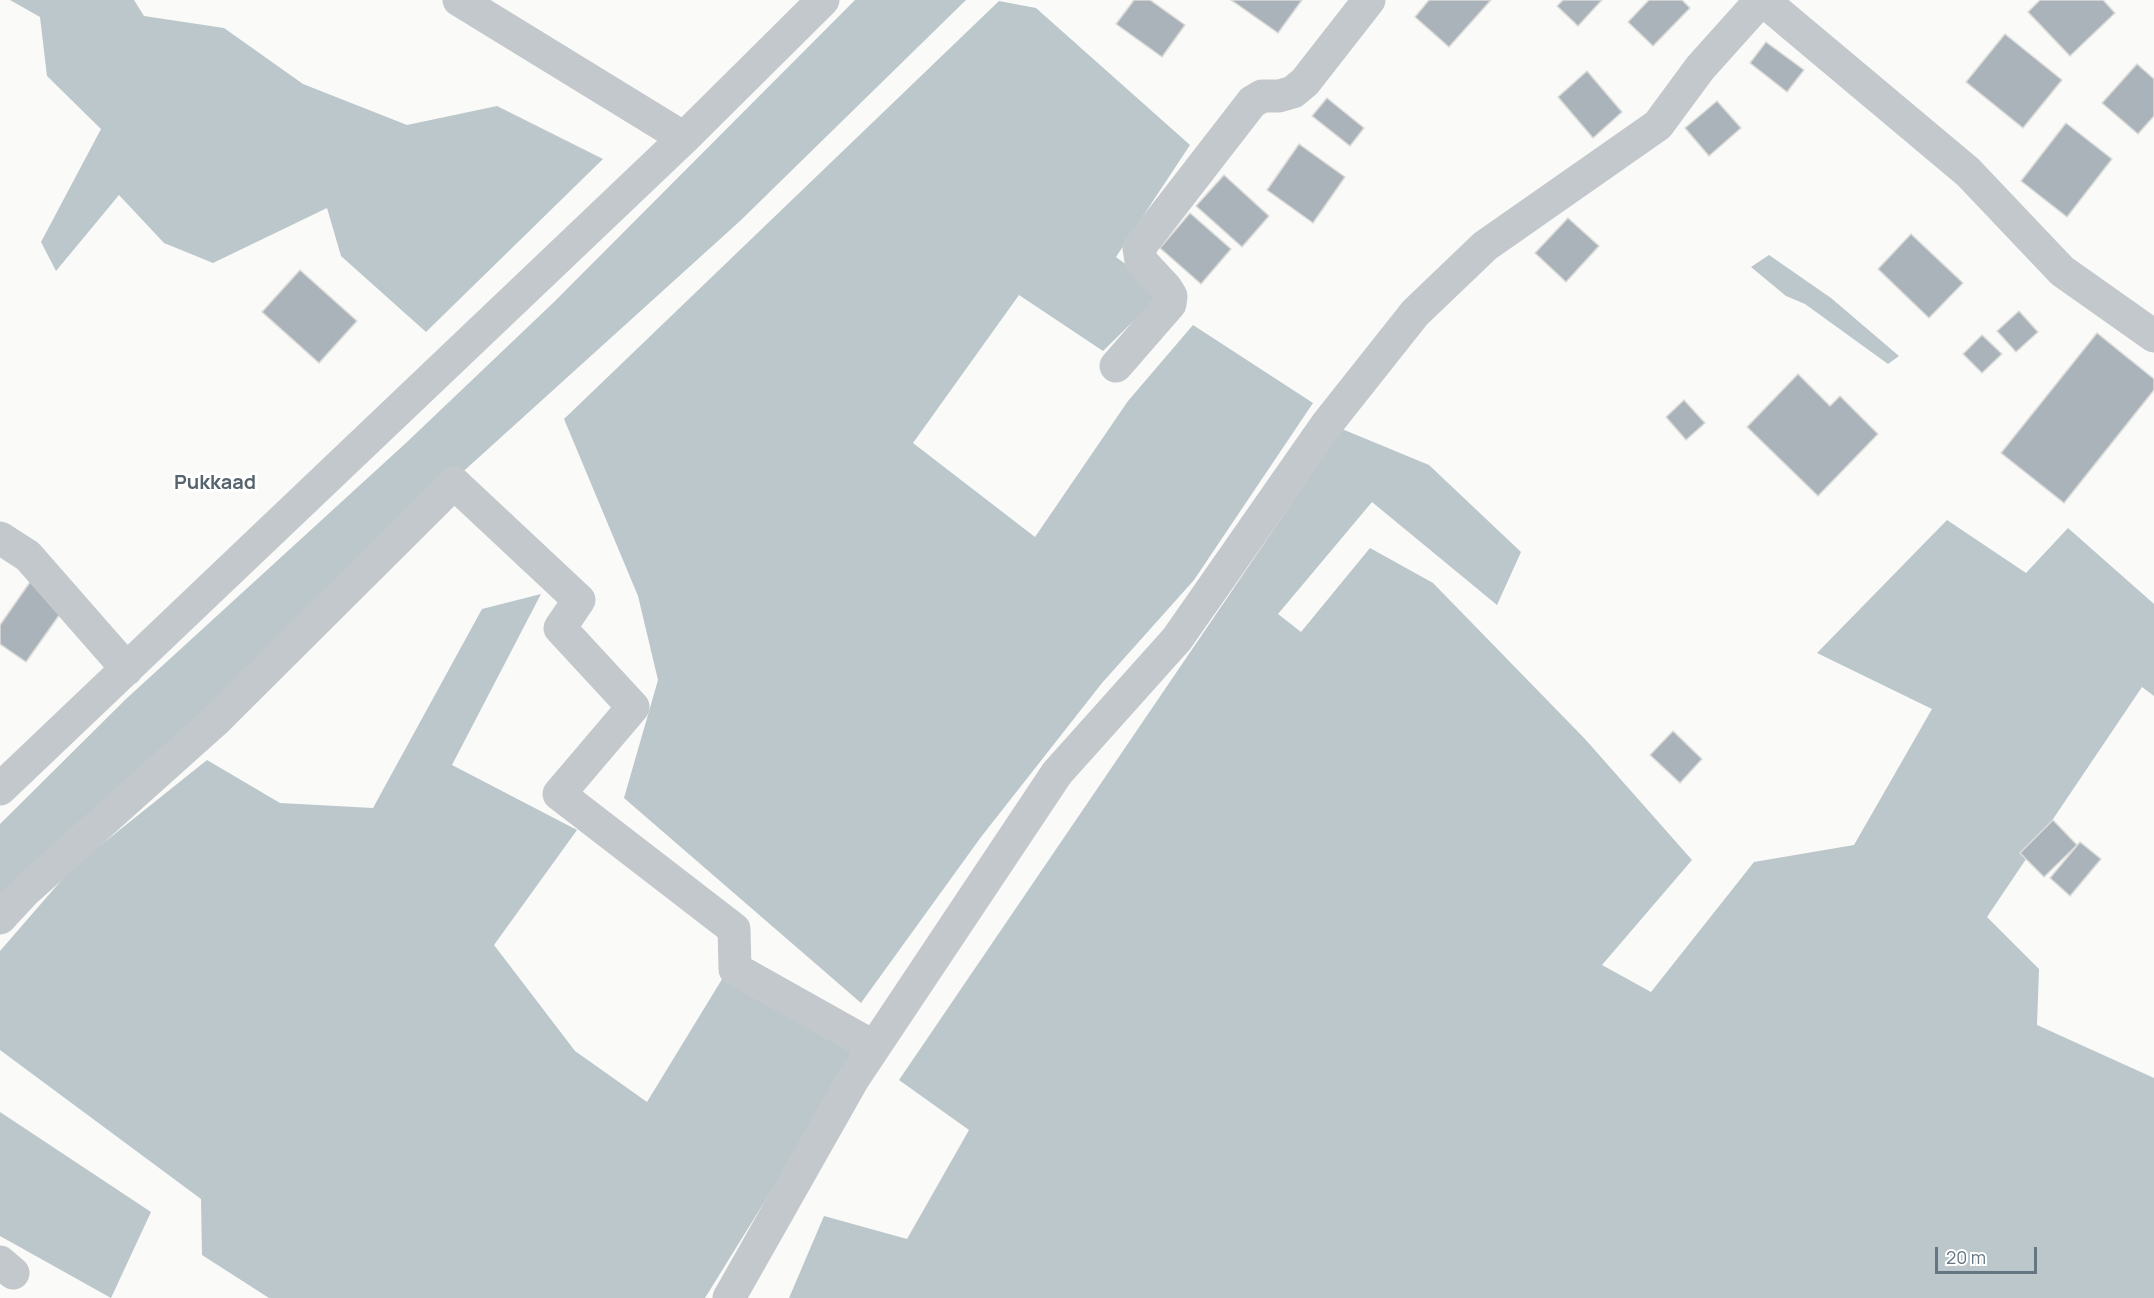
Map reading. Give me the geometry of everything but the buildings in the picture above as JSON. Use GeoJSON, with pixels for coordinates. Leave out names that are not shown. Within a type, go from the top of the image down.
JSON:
{"type":"FeatureCollection","features":[{"type":"Feature","properties":{"kind":"street"},"geometry":{"type":"LineString","coordinates":[[459,0],[684,138]]}},
{"type":"Feature","properties":{"kind":"street"},"geometry":{"type":"LineString","coordinates":[[0,789],[684,138],[823,0]]}},
{"type":"Feature","properties":{"kind":"street"},"geometry":{"type":"LineString","coordinates":[[1116,366],[1170,304],[1171,296],[1167,288],[1141,261],[1138,255],[1139,248],[1252,102],[1262,96],[1279,96],[1293,92],[1305,82],[1369,0]]}},
{"type":"Feature","properties":{"kind":"street"},"geometry":{"type":"LineString","coordinates":[[729,1298],[853,1079],[1057,773],[1177,639],[1327,423],[1415,313],[1485,246],[1658,125],[1700,68],[1762,0],[1968,172],[2062,271],[2154,336]]}},
{"type":"Feature","properties":{"kind":"street"},"geometry":{"type":"LineString","coordinates":[[0,918],[24,892],[215,721],[454,483],[579,600],[560,628],[633,706],[559,794],[734,929],[735,969],[874,1047]]}},
{"type":"Feature","properties":{"kind":"street"},"geometry":{"type":"LineString","coordinates":[[0,538],[28,556],[127,669]]}},
{"type":"Feature","properties":{"kind":"shaded area"},"geometry":{"type":"Polygon","coordinates":[[[10,0],[134,0],[144,16],[224,28],[303,84],[407,125],[497,106],[603,159],[426,332],[341,256],[327,208],[213,263],[164,243],[119,195],[56,271],[41,242],[101,129],[47,76],[40,17],[10,0]]]}},
{"type":"Feature","properties":{"kind":"shaded area"},"geometry":{"type":"Polygon","coordinates":[[[855,0],[966,0],[740,221],[298,621],[0,902],[0,824],[126,699],[407,442],[554,302],[855,0]]]}},
{"type":"Feature","properties":{"kind":"shaded area"},"geometry":{"type":"Polygon","coordinates":[[[999,1],[1036,8],[1190,145],[1116,257],[1163,292],[1103,351],[1019,295],[913,443],[1035,537],[1128,401],[1193,325],[1313,403],[1194,580],[1102,683],[981,837],[861,1003],[624,798],[658,680],[638,596],[564,419],[999,1]]]}},
{"type":"Feature","properties":{"kind":"shaded area"},"geometry":{"type":"Polygon","coordinates":[[[1769,255],[1831,298],[1899,356],[1888,364],[1805,304],[1786,296],[1751,267],[1769,255]]]}},
{"type":"Feature","properties":{"kind":"shaded area"},"geometry":{"type":"Polygon","coordinates":[[[1342,429],[1429,465],[1521,552],[1497,605],[1372,502],[1278,614],[1301,632],[1370,548],[1433,583],[1585,739],[1692,860],[1602,965],[1651,992],[1754,862],[1854,845],[1932,709],[1817,653],[1947,520],[2026,573],[2068,528],[2154,604],[2154,696],[2142,687],[1987,917],[2039,969],[2037,1025],[2154,1078],[2154,1298],[789,1298],[824,1216],[907,1239],[969,1130],[899,1080],[1342,429]]]}},
{"type":"Feature","properties":{"kind":"shaded area"},"geometry":{"type":"Polygon","coordinates":[[[541,594],[452,765],[577,830],[494,945],[575,1051],[647,1102],[727,971],[859,1049],[705,1298],[269,1298],[202,1255],[201,1199],[0,1050],[0,951],[72,868],[207,760],[280,803],[373,808],[482,609],[541,594]]]}},
{"type":"Feature","properties":{"kind":"shaded area"},"geometry":{"type":"Polygon","coordinates":[[[0,1112],[151,1212],[111,1298],[0,1236],[0,1112]]]}},
{"type":"Feature","properties":{"kind":"district","name":"Pukkaad"},"geometry":{"type":"Point","coordinates":[215,483]}}]}
